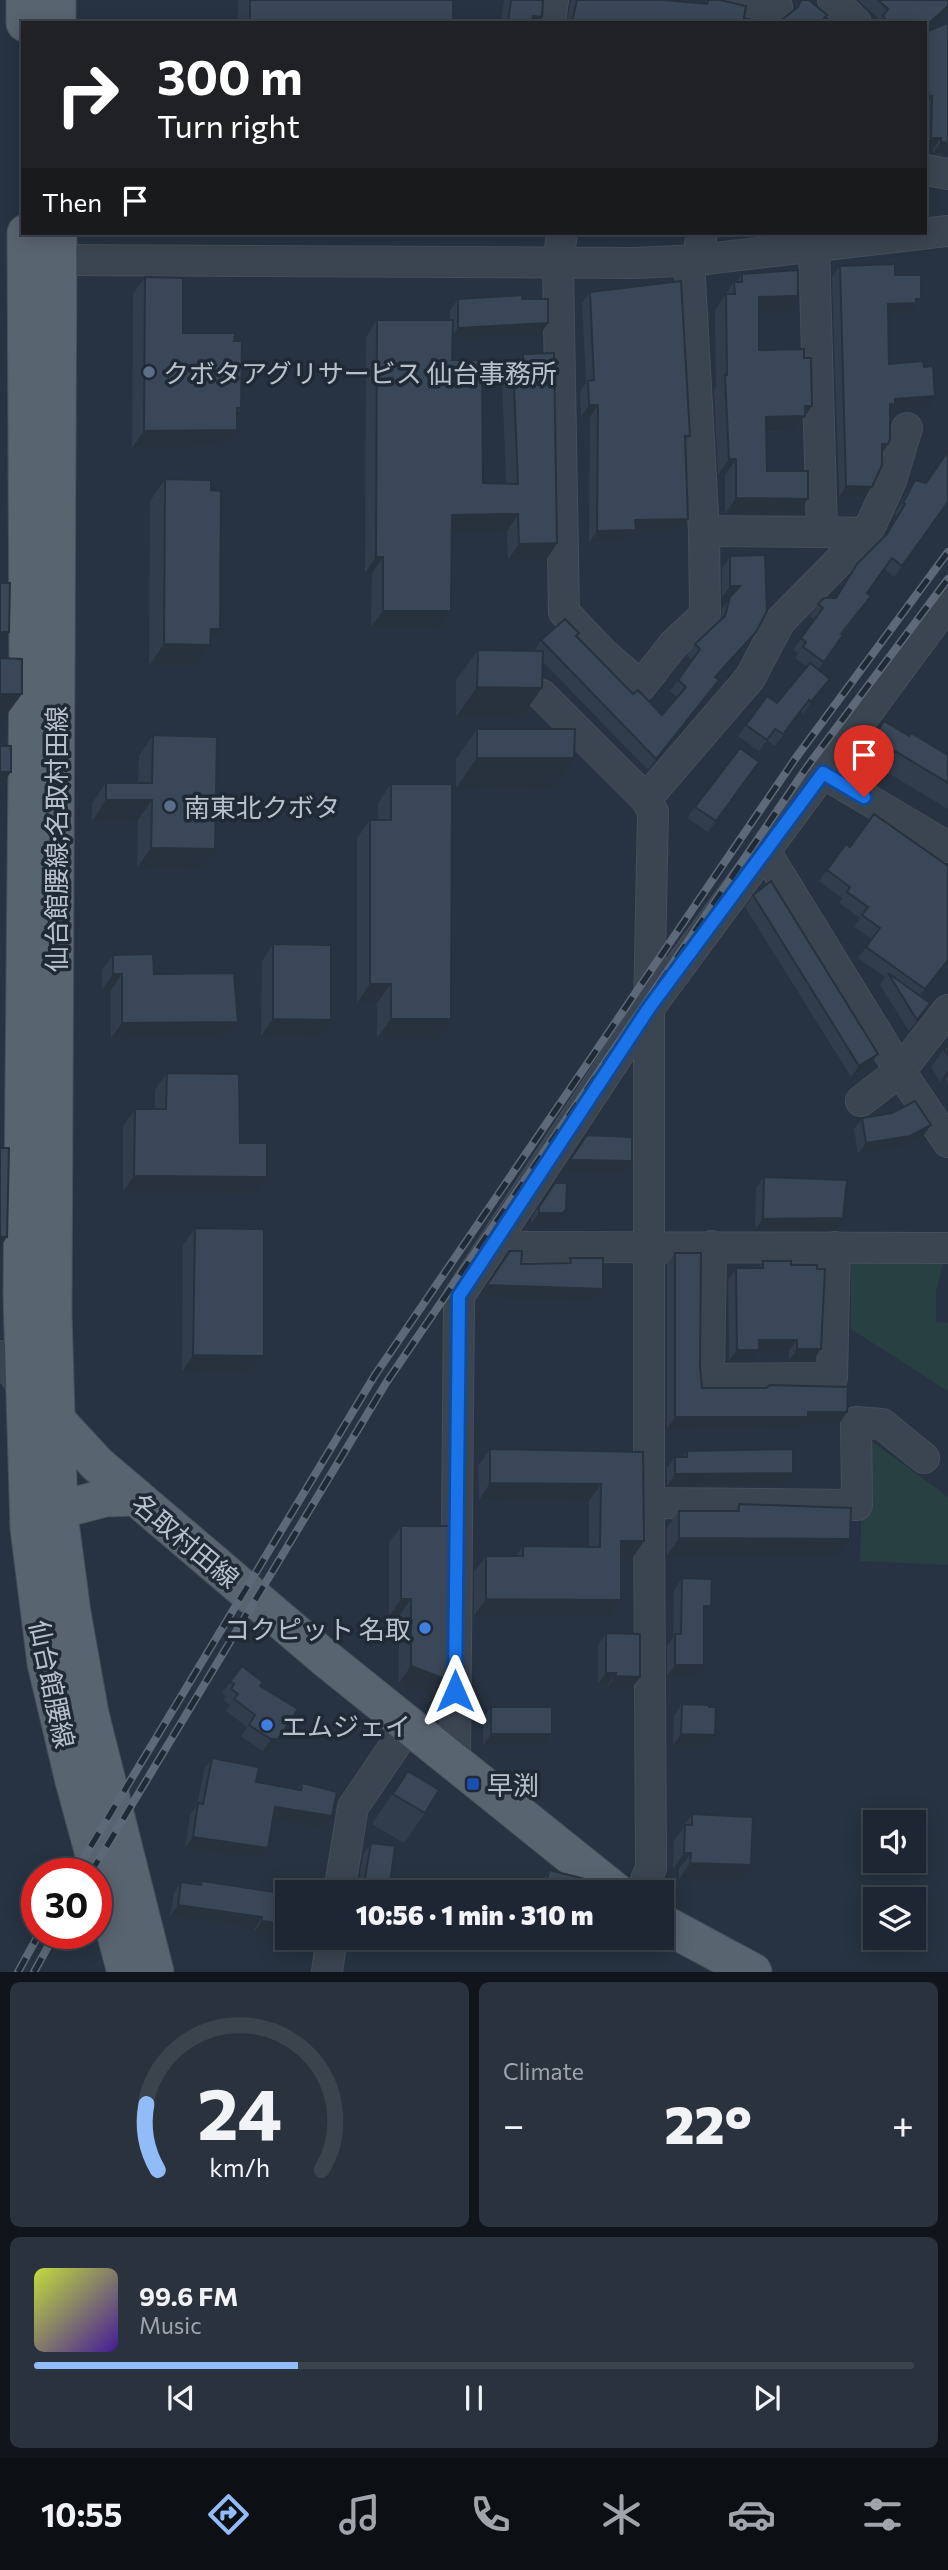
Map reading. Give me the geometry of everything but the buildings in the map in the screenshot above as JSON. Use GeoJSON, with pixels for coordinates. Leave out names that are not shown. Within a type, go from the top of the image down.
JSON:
{"type":"FeatureCollection","features":[{"type":"Feature","properties":{"kind":"main road"},"geometry":{"type":"LineString","coordinates":[[25,0],[25,21]]}},
{"type":"Feature","properties":{"kind":"main road"},"geometry":{"type":"LineString","coordinates":[[57,0],[57,21]]}},
{"type":"Feature","properties":{"kind":"main road","name":"仙台館腰線;名取村田線"},"geometry":{"type":"LineString","coordinates":[[26,1390],[22,1296],[14,664],[34,249]]}},
{"type":"Feature","properties":{"kind":"main road","name":"仙台館腰線;名取村田線"},"geometry":{"type":"LineString","coordinates":[[34,249],[54,864],[56,1418]]}},
{"type":"Feature","properties":{"kind":"main road","name":"名取村田線"},"geometry":{"type":"LineString","coordinates":[[26,1390],[56,1418],[97,1464],[408,1726],[601,1880]]}},
{"type":"Feature","properties":{"kind":"main road","name":"仙台館腰線"},"geometry":{"type":"LineString","coordinates":[[26,1390],[29,1528],[44,1650],[74,1781],[126,1972]]}},
{"type":"Feature","properties":{"kind":"main road","name":"仙台館腰線"},"geometry":{"type":"LineString","coordinates":[[56,1418],[59,1510],[72,1613],[90,1714],[155,1972]]}},
{"type":"Feature","properties":{"kind":"main road"},"geometry":{"type":"LineString","coordinates":[[59,1510],[105,1498],[136,1497]]}},
{"type":"Feature","properties":{"kind":"main road"},"geometry":{"type":"LineString","coordinates":[[674,1929],[753,1972]]}},
{"type":"Feature","properties":{"kind":"street"},"geometry":{"type":"LineString","coordinates":[[550,21],[553,0]]}},
{"type":"Feature","properties":{"kind":"street"},"geometry":{"type":"LineString","coordinates":[[740,0],[774,10]]}},
{"type":"Feature","properties":{"kind":"street"},"geometry":{"type":"LineString","coordinates":[[833,0],[854,21]]}},
{"type":"Feature","properties":{"kind":"street"},"geometry":{"type":"LineString","coordinates":[[927,170],[948,174]]}},
{"type":"Feature","properties":{"kind":"street"},"geometry":{"type":"LineString","coordinates":[[927,233],[948,231]]}},
{"type":"Feature","properties":{"kind":"street"},"geometry":{"type":"LineString","coordinates":[[562,235],[558,265],[564,612],[603,653],[640,685],[673,645],[705,615],[696,251]]}},
{"type":"Feature","properties":{"kind":"street"},"geometry":{"type":"LineString","coordinates":[[34,249],[558,265],[696,251],[814,247],[901,235]]}},
{"type":"Feature","properties":{"kind":"street"},"geometry":{"type":"LineString","coordinates":[[814,247],[822,531]]}},
{"type":"Feature","properties":{"kind":"street"},"geometry":{"type":"LineString","coordinates":[[646,799],[750,678],[780,621],[867,533],[891,481],[907,428]]}},
{"type":"Feature","properties":{"kind":"street"},"geometry":{"type":"LineString","coordinates":[[704,531],[867,533]]}},
{"type":"Feature","properties":{"kind":"street"},"geometry":{"type":"LineString","coordinates":[[455,1763],[459,1296],[649,1008],[948,603]]}},
{"type":"Feature","properties":{"kind":"street"},"geometry":{"type":"LineString","coordinates":[[542,695],[646,799],[653,812],[649,1008],[652,1868],[646,1880]]}},
{"type":"Feature","properties":{"kind":"street"},"geometry":{"type":"LineString","coordinates":[[823,773],[948,847]]}},
{"type":"Feature","properties":{"kind":"street"},"geometry":{"type":"LineString","coordinates":[[765,851],[900,1071],[948,1142]]}},
{"type":"Feature","properties":{"kind":"street"},"geometry":{"type":"LineString","coordinates":[[861,1101],[900,1071],[948,1010]]}},
{"type":"Feature","properties":{"kind":"street"},"geometry":{"type":"LineString","coordinates":[[711,1246],[709,1379],[832,1378],[835,1247]]}},
{"type":"Feature","properties":{"kind":"street"},"geometry":{"type":"LineString","coordinates":[[525,1247],[948,1248]]}},
{"type":"Feature","properties":{"kind":"street"},"geometry":{"type":"LineString","coordinates":[[0,1356],[26,1390]]}},
{"type":"Feature","properties":{"kind":"street"},"geometry":{"type":"LineString","coordinates":[[649,1503],[857,1504],[856,1422],[881,1424],[924,1458]]}},
{"type":"Feature","properties":{"kind":"street"},"geometry":{"type":"LineString","coordinates":[[341,1880],[353,1807],[408,1726]]}},
{"type":"Feature","properties":{"kind":"street"},"geometry":{"type":"LineString","coordinates":[[327,1972],[330,1950]]}},
{"type":"Feature","properties":{"kind":"green space"},"geometry":{"type":"Polygon","coordinates":[[[944,1259],[936,1292],[936,1322],[948,1323],[948,1391],[851,1329],[851,1262],[944,1259]]]}},
{"type":"Feature","properties":{"kind":"green space"},"geometry":{"type":"Polygon","coordinates":[[[863,1435],[948,1497],[948,1565],[860,1561],[863,1435]]]}},
{"type":"Feature","properties":{"kind":"railway"},"geometry":{"type":"LineString","coordinates":[[84,1858],[375,1375],[795,759],[948,552]]}},
{"type":"Feature","properties":{"kind":"railway"},"geometry":{"type":"LineString","coordinates":[[100,1858],[386,1383],[807,767],[948,579]]}},
{"type":"Feature","properties":{"kind":"railway"},"geometry":{"type":"LineString","coordinates":[[18,1972],[31,1949]]}},
{"type":"Feature","properties":{"kind":"railway"},"geometry":{"type":"LineString","coordinates":[[34,1972],[47,1949]]}},
{"type":"Feature","properties":{"kind":"place","name":"クボタアグリサービス 仙台事務所"},"geometry":{"type":"Point","coordinates":[149,372]}},
{"type":"Feature","properties":{"kind":"place","name":"南東北クボタ"},"geometry":{"type":"Point","coordinates":[170,806]}},
{"type":"Feature","properties":{"kind":"place","name":"コクピット 名取"},"geometry":{"type":"Point","coordinates":[425,1628]}},
{"type":"Feature","properties":{"kind":"place","name":"エムジェイ"},"geometry":{"type":"Point","coordinates":[267,1725]}},
{"type":"Feature","properties":{"kind":"place","name":"早渕"},"geometry":{"type":"Point","coordinates":[473,1784]}},
{"type":"Feature","properties":{"kind":"route"},"geometry":{"type":"LineString","coordinates":[[455,1691],[459,1296],[649,1008],[823,773],[864,797]]}}]}
